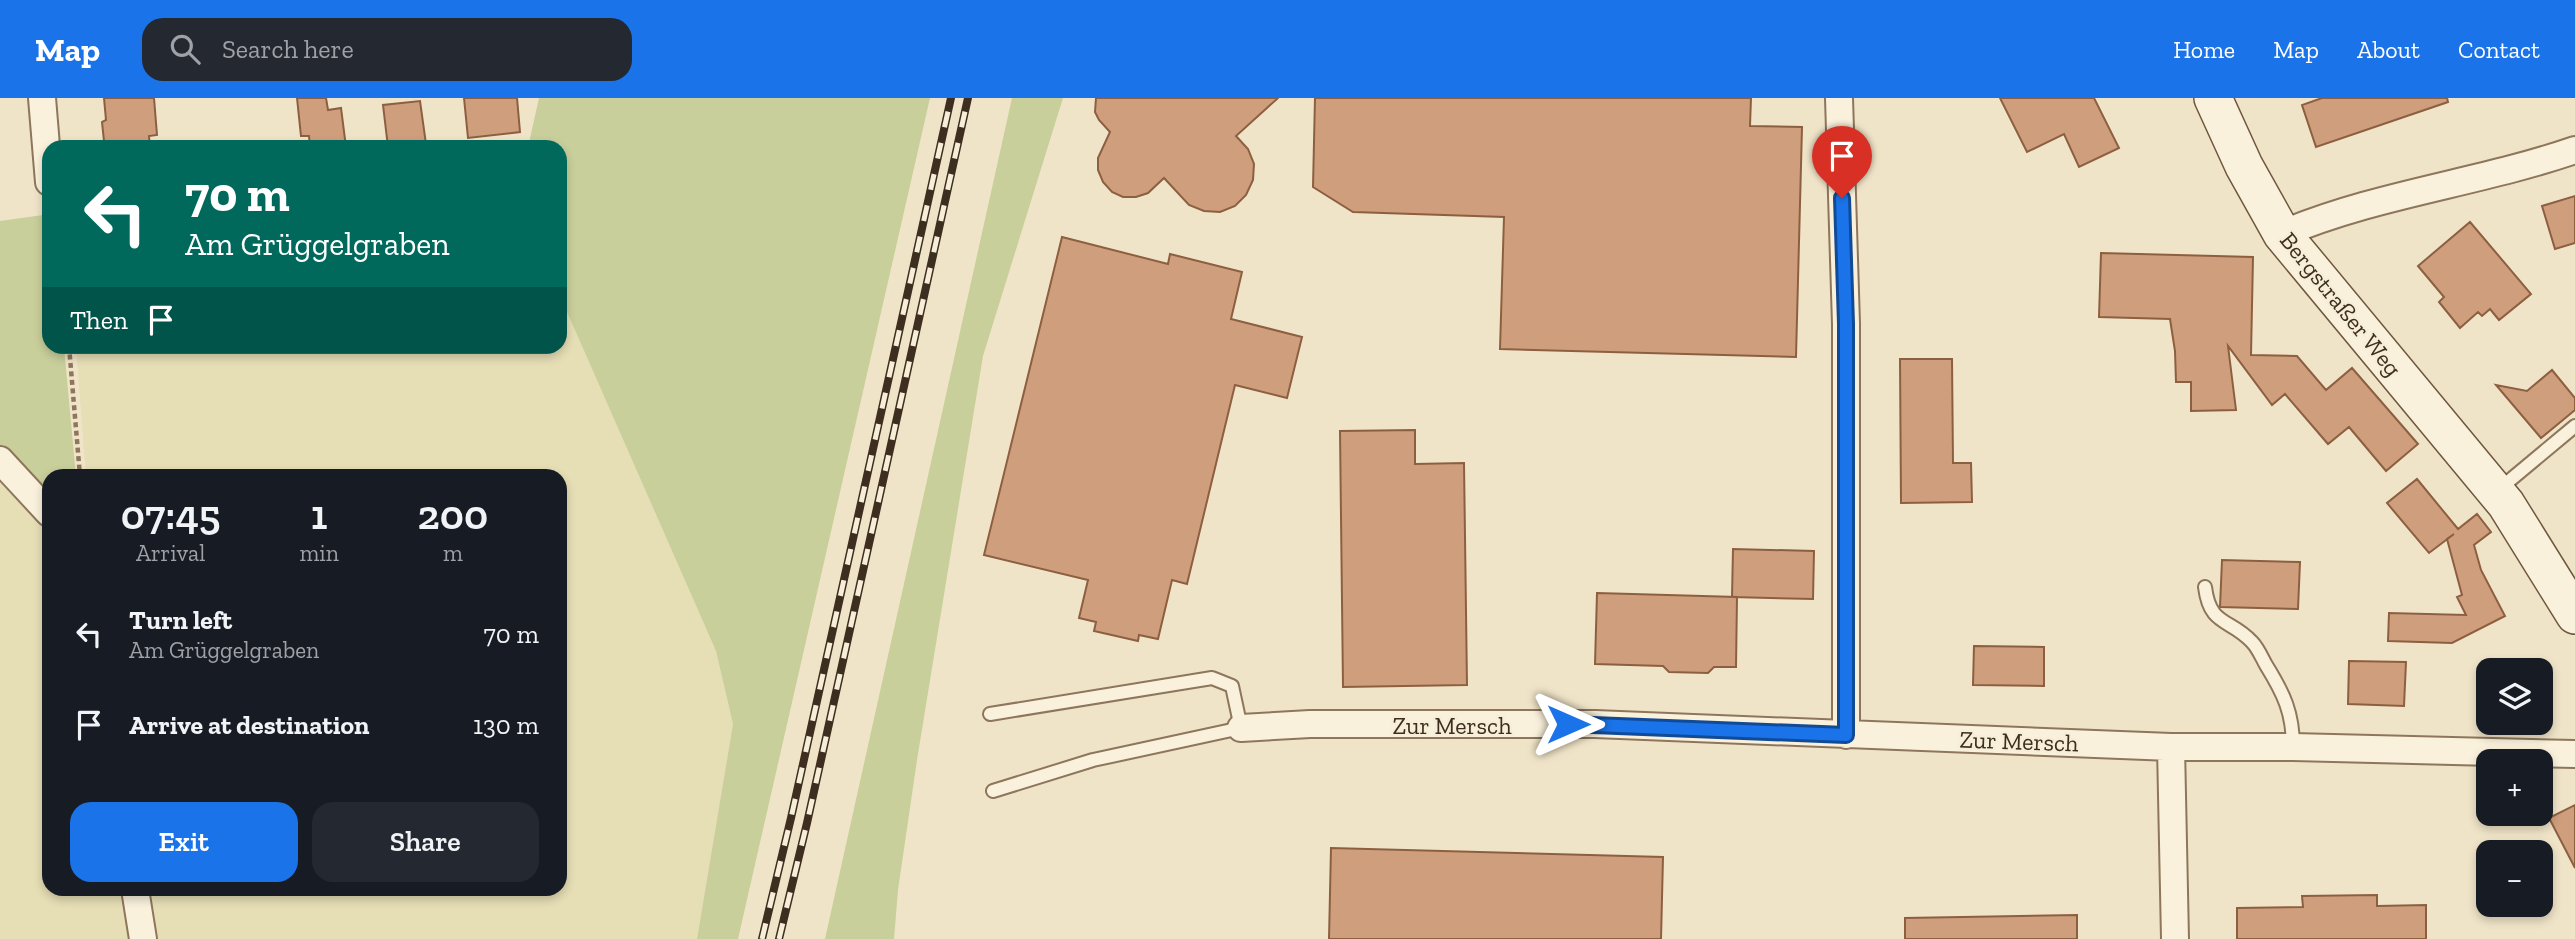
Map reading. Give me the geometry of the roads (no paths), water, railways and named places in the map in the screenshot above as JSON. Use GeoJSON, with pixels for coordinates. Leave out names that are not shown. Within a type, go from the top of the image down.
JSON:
{"type":"FeatureCollection","features":[{"type":"Feature","properties":{"kind":"street"},"geometry":{"type":"LineString","coordinates":[[42,98],[46,140]]}},
{"type":"Feature","properties":{"kind":"street"},"geometry":{"type":"LineString","coordinates":[[1839,98],[1846,324],[1846,735]]}},
{"type":"Feature","properties":{"kind":"street","name":"Bergstraßer Weg"},"geometry":{"type":"LineString","coordinates":[[2213,98],[2244,166],[2282,234],[2506,504],[2575,615]]}},
{"type":"Feature","properties":{"kind":"street"},"geometry":{"type":"LineString","coordinates":[[2282,234],[2362,205],[2575,150]]}},
{"type":"Feature","properties":{"kind":"street"},"geometry":{"type":"LineString","coordinates":[[0,460],[42,505]]}},
{"type":"Feature","properties":{"kind":"street","name":"Zur Mersch"},"geometry":{"type":"LineString","coordinates":[[1241,728],[1310,724],[1595,724],[2171,747],[2293,747],[2575,754]]}},
{"type":"Feature","properties":{"kind":"street"},"geometry":{"type":"LineString","coordinates":[[2171,747],[2175,939]]}},
{"type":"Feature","properties":{"kind":"street"},"geometry":{"type":"LineString","coordinates":[[136,896],[143,939]]}},
{"type":"Feature","properties":{"kind":"lane"},"geometry":{"type":"LineString","coordinates":[[2496,492],[2575,426]]}},
{"type":"Feature","properties":{"kind":"lane"},"geometry":{"type":"LineString","coordinates":[[2206,587],[2207,601],[2213,614],[2252,642],[2284,695],[2293,726],[2293,747]]}},
{"type":"Feature","properties":{"kind":"lane"},"geometry":{"type":"LineString","coordinates":[[990,714],[1212,678],[1232,686],[1241,728]]}},
{"type":"Feature","properties":{"kind":"lane","name":"Zur Mersch"},"geometry":{"type":"LineString","coordinates":[[993,792],[1093,760],[1241,728]]}},
{"type":"Feature","properties":{"kind":"railway"},"geometry":{"type":"LineString","coordinates":[[762,939],[951,98]]}},
{"type":"Feature","properties":{"kind":"railway"},"geometry":{"type":"LineString","coordinates":[[779,939],[968,98]]}}]}
